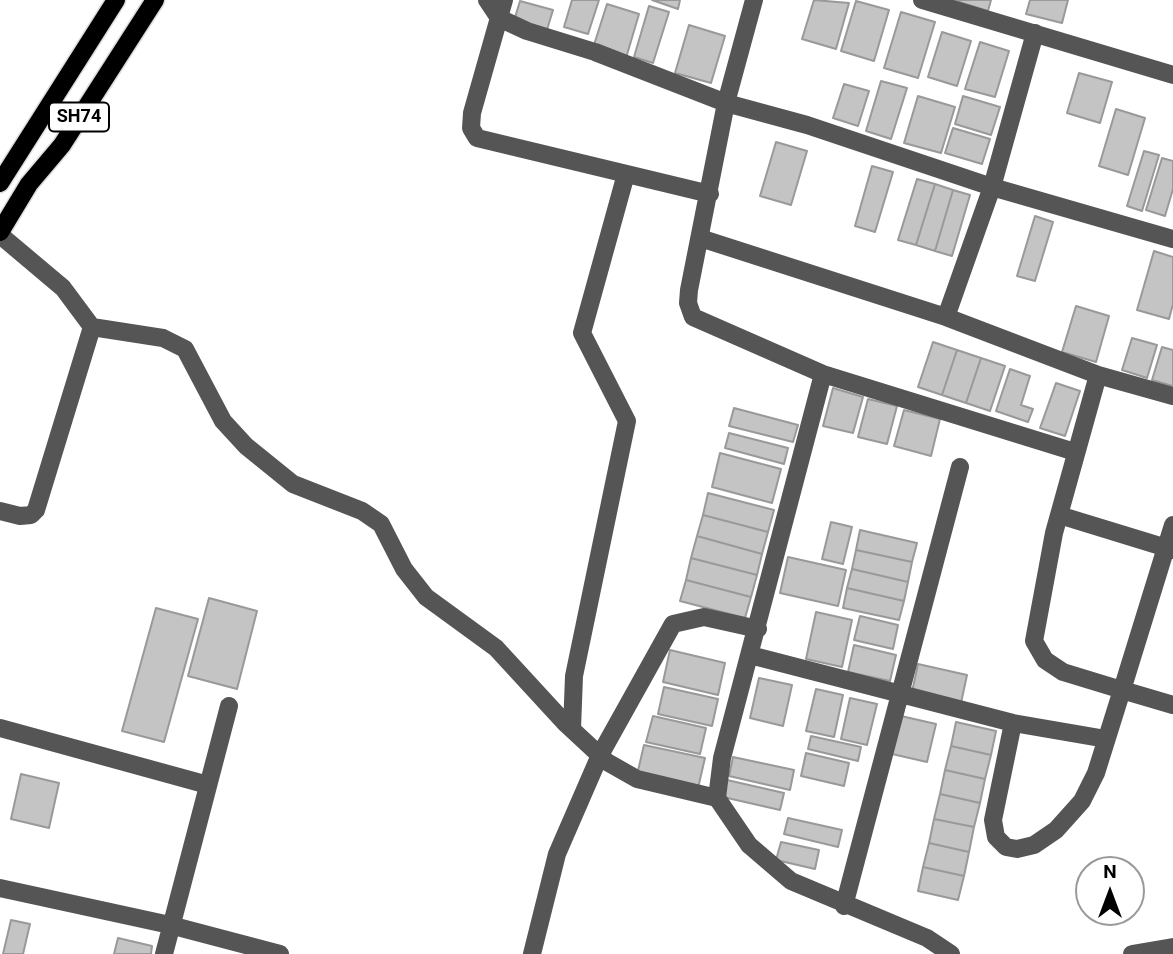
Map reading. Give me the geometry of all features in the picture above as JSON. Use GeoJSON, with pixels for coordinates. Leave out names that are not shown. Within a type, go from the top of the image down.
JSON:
{"type":"FeatureCollection","features":[{"type":"Feature","properties":{"kind":"main road","name":"SH74"},"geometry":{"type":"LineString","coordinates":[[1,178],[116,0]]}},
{"type":"Feature","properties":{"kind":"main road","name":"SH74"},"geometry":{"type":"LineString","coordinates":[[0,234],[29,184],[62,145],[155,0]]}},
{"type":"Feature","properties":{"kind":"street"},"geometry":{"type":"LineString","coordinates":[[487,0],[499,18],[527,31],[595,52],[726,103],[807,125],[992,187],[1173,239]]}},
{"type":"Feature","properties":{"kind":"street"},"geometry":{"type":"LineString","coordinates":[[504,0],[472,113],[471,128],[477,138],[710,194]]}},
{"type":"Feature","properties":{"kind":"street"},"geometry":{"type":"LineString","coordinates":[[754,0],[726,103],[689,290],[688,303],[693,317],[823,374],[1075,452]]}},
{"type":"Feature","properties":{"kind":"street"},"geometry":{"type":"LineString","coordinates":[[922,0],[1173,75]]}},
{"type":"Feature","properties":{"kind":"street"},"geometry":{"type":"LineString","coordinates":[[946,317],[992,187],[1035,33]]}},
{"type":"Feature","properties":{"kind":"street"},"geometry":{"type":"LineString","coordinates":[[572,729],[574,676],[628,421],[582,333],[626,174]]}},
{"type":"Feature","properties":{"kind":"street"},"geometry":{"type":"LineString","coordinates":[[0,234],[62,288],[92,327],[163,338],[185,349],[223,421],[246,446],[293,484],[362,511],[381,524],[404,569],[426,597],[496,648],[600,755],[637,779],[717,797]]}},
{"type":"Feature","properties":{"kind":"street"},"geometry":{"type":"LineString","coordinates":[[700,238],[946,317],[1098,375],[1173,396]]}},
{"type":"Feature","properties":{"kind":"street"},"geometry":{"type":"LineString","coordinates":[[0,511],[20,516],[31,515],[36,510],[92,327]]}},
{"type":"Feature","properties":{"kind":"street"},"geometry":{"type":"LineString","coordinates":[[823,374],[722,758],[717,797],[749,845],[791,881],[844,906],[907,929],[951,954]]}},
{"type":"Feature","properties":{"kind":"street"},"geometry":{"type":"LineString","coordinates":[[1098,375],[1059,514],[1034,640],[1045,660],[1063,672],[1173,705]]}},
{"type":"Feature","properties":{"kind":"street"},"geometry":{"type":"LineString","coordinates":[[844,906],[960,467]]}},
{"type":"Feature","properties":{"kind":"street"},"geometry":{"type":"LineString","coordinates":[[1059,514],[1169,549]]}},
{"type":"Feature","properties":{"kind":"street"},"geometry":{"type":"LineString","coordinates":[[1013,723],[993,820],[996,837],[1006,846],[1017,849],[1034,845],[1056,831],[1082,801],[1096,773],[1169,549],[1173,525]]}},
{"type":"Feature","properties":{"kind":"street"},"geometry":{"type":"LineString","coordinates":[[532,954],[557,854],[600,755],[673,624],[704,617],[758,629]]}},
{"type":"Feature","properties":{"kind":"street"},"geometry":{"type":"LineString","coordinates":[[750,655],[900,696],[1013,723],[1106,739]]}},
{"type":"Feature","properties":{"kind":"street"},"geometry":{"type":"LineString","coordinates":[[164,954],[229,706]]}},
{"type":"Feature","properties":{"kind":"street"},"geometry":{"type":"LineString","coordinates":[[0,728],[208,785]]}},
{"type":"Feature","properties":{"kind":"street"},"geometry":{"type":"LineString","coordinates":[[0,888],[170,925],[281,954]]}},
{"type":"Feature","properties":{"kind":"street"},"geometry":{"type":"LineString","coordinates":[[1132,954],[1173,947]]}},
{"type":"Feature","properties":{"kind":"building"},"geometry":{"type":"Polygon","coordinates":[[[572,0],[599,0],[588,34],[564,27],[572,0]]]}},
{"type":"Feature","properties":{"kind":"building"},"geometry":{"type":"Polygon","coordinates":[[[652,0],[680,0],[678,9],[652,0]]]}},
{"type":"Feature","properties":{"kind":"building"},"geometry":{"type":"Polygon","coordinates":[[[814,0],[849,3],[836,49],[802,39],[814,0]]]}},
{"type":"Feature","properties":{"kind":"building"},"geometry":{"type":"Polygon","coordinates":[[[953,0],[991,0],[988,11],[953,0]]]}},
{"type":"Feature","properties":{"kind":"building"},"geometry":{"type":"Polygon","coordinates":[[[1030,0],[1068,0],[1062,23],[1026,14],[1030,0]]]}},
{"type":"Feature","properties":{"kind":"building"},"geometry":{"type":"Polygon","coordinates":[[[520,1],[553,10],[546,33],[513,24],[520,1]]]}},
{"type":"Feature","properties":{"kind":"building"},"geometry":{"type":"Polygon","coordinates":[[[856,1],[889,10],[874,61],[841,51],[856,1]]]}},
{"type":"Feature","properties":{"kind":"building"},"geometry":{"type":"Polygon","coordinates":[[[607,4],[639,14],[626,58],[593,48],[607,4]]]}},
{"type":"Feature","properties":{"kind":"building"},"geometry":{"type":"Polygon","coordinates":[[[649,6],[669,12],[653,63],[634,57],[649,6]]]}},
{"type":"Feature","properties":{"kind":"building"},"geometry":{"type":"Polygon","coordinates":[[[901,12],[935,22],[918,78],[884,68],[901,12]]]}},
{"type":"Feature","properties":{"kind":"building"},"geometry":{"type":"Polygon","coordinates":[[[689,25],[725,36],[711,83],[675,73],[689,25]]]}},
{"type":"Feature","properties":{"kind":"building"},"geometry":{"type":"Polygon","coordinates":[[[942,32],[971,41],[957,86],[928,77],[942,32]]]}},
{"type":"Feature","properties":{"kind":"building"},"geometry":{"type":"Polygon","coordinates":[[[980,42],[1009,51],[995,97],[965,89],[980,42]]]}},
{"type":"Feature","properties":{"kind":"building"},"geometry":{"type":"Polygon","coordinates":[[[1079,73],[1112,82],[1100,123],[1067,113],[1079,73]]]}},
{"type":"Feature","properties":{"kind":"building"},"geometry":{"type":"Polygon","coordinates":[[[881,81],[907,88],[891,139],[866,131],[881,81]]]}},
{"type":"Feature","properties":{"kind":"building"},"geometry":{"type":"Polygon","coordinates":[[[844,84],[869,91],[858,126],[833,118],[844,84]]]}},
{"type":"Feature","properties":{"kind":"building"},"geometry":{"type":"Polygon","coordinates":[[[918,96],[955,107],[941,153],[904,143],[918,96]]]}},
{"type":"Feature","properties":{"kind":"building"},"geometry":{"type":"Polygon","coordinates":[[[963,96],[1000,107],[991,135],[955,124],[963,96]]]}},
{"type":"Feature","properties":{"kind":"building"},"geometry":{"type":"Polygon","coordinates":[[[1116,109],[1145,118],[1128,175],[1099,166],[1116,109]]]}},
{"type":"Feature","properties":{"kind":"building"},"geometry":{"type":"Polygon","coordinates":[[[953,128],[990,139],[982,164],[945,153],[953,128]]]}},
{"type":"Feature","properties":{"kind":"building"},"geometry":{"type":"Polygon","coordinates":[[[776,142],[807,151],[791,205],[760,196],[776,142]]]}},
{"type":"Feature","properties":{"kind":"building"},"geometry":{"type":"Polygon","coordinates":[[[1144,151],[1159,155],[1142,211],[1127,206],[1144,151]]]}},
{"type":"Feature","properties":{"kind":"building"},"geometry":{"type":"Polygon","coordinates":[[[1162,158],[1173,161],[1173,189],[1165,216],[1146,210],[1162,158]]]}},
{"type":"Feature","properties":{"kind":"building"},"geometry":{"type":"Polygon","coordinates":[[[872,166],[893,172],[875,232],[855,226],[872,166]]]}},
{"type":"Feature","properties":{"kind":"building"},"geometry":{"type":"Polygon","coordinates":[[[917,179],[935,184],[916,245],[898,240],[917,179]]]}},
{"type":"Feature","properties":{"kind":"building"},"geometry":{"type":"Polygon","coordinates":[[[935,184],[953,190],[935,251],[916,245],[935,184]]]}},
{"type":"Feature","properties":{"kind":"building"},"geometry":{"type":"Polygon","coordinates":[[[953,190],[970,195],[952,256],[935,251],[953,190]]]}},
{"type":"Feature","properties":{"kind":"building"},"geometry":{"type":"Polygon","coordinates":[[[1035,216],[1053,222],[1035,281],[1017,276],[1035,216]]]}},
{"type":"Feature","properties":{"kind":"building"},"geometry":{"type":"Polygon","coordinates":[[[1154,251],[1173,257],[1173,304],[1169,319],[1137,310],[1154,251]]]}},
{"type":"Feature","properties":{"kind":"building"},"geometry":{"type":"Polygon","coordinates":[[[1076,306],[1109,316],[1096,362],[1062,352],[1076,306]]]}},
{"type":"Feature","properties":{"kind":"building"},"geometry":{"type":"Polygon","coordinates":[[[1132,338],[1157,345],[1147,378],[1122,370],[1132,338]]]}},
{"type":"Feature","properties":{"kind":"building"},"geometry":{"type":"Polygon","coordinates":[[[933,342],[957,350],[942,395],[918,387],[933,342]]]}},
{"type":"Feature","properties":{"kind":"building"},"geometry":{"type":"Polygon","coordinates":[[[1162,347],[1173,350],[1173,386],[1152,380],[1162,347]]]}},
{"type":"Feature","properties":{"kind":"building"},"geometry":{"type":"Polygon","coordinates":[[[957,350],[981,358],[966,403],[942,395],[957,350]]]}},
{"type":"Feature","properties":{"kind":"building"},"geometry":{"type":"Polygon","coordinates":[[[981,358],[1005,366],[990,411],[966,403],[981,358]]]}},
{"type":"Feature","properties":{"kind":"building"},"geometry":{"type":"Polygon","coordinates":[[[1010,369],[1030,376],[1021,405],[1033,409],[1028,422],[996,411],[1010,369]]]}},
{"type":"Feature","properties":{"kind":"building"},"geometry":{"type":"Polygon","coordinates":[[[1056,383],[1080,391],[1065,436],[1040,428],[1056,383]]]}},
{"type":"Feature","properties":{"kind":"building"},"geometry":{"type":"Polygon","coordinates":[[[833,388],[863,397],[853,433],[823,426],[833,388]]]}},
{"type":"Feature","properties":{"kind":"building"},"geometry":{"type":"Polygon","coordinates":[[[868,399],[897,406],[887,444],[858,437],[868,399]]]}},
{"type":"Feature","properties":{"kind":"building"},"geometry":{"type":"Polygon","coordinates":[[[734,408],[798,425],[793,442],[729,426],[734,408]]]}},
{"type":"Feature","properties":{"kind":"building"},"geometry":{"type":"Polygon","coordinates":[[[904,410],[940,419],[931,456],[894,446],[904,410]]]}},
{"type":"Feature","properties":{"kind":"building"},"geometry":{"type":"Polygon","coordinates":[[[729,433],[788,448],[784,464],[725,448],[729,433]]]}},
{"type":"Feature","properties":{"kind":"building"},"geometry":{"type":"Polygon","coordinates":[[[720,453],[781,469],[772,503],[712,487],[720,453]]]}},
{"type":"Feature","properties":{"kind":"building"},"geometry":{"type":"Polygon","coordinates":[[[708,493],[774,510],[768,532],[703,515],[708,493]]]}},
{"type":"Feature","properties":{"kind":"building"},"geometry":{"type":"Polygon","coordinates":[[[703,515],[768,532],[762,554],[697,536],[703,515]]]}},
{"type":"Feature","properties":{"kind":"building"},"geometry":{"type":"Polygon","coordinates":[[[831,522],[852,527],[843,564],[822,559],[831,522]]]}},
{"type":"Feature","properties":{"kind":"building"},"geometry":{"type":"Polygon","coordinates":[[[860,530],[917,543],[912,562],[856,550],[860,530]]]}},
{"type":"Feature","properties":{"kind":"building"},"geometry":{"type":"Polygon","coordinates":[[[697,536],[762,554],[757,575],[691,558],[697,536]]]}},
{"type":"Feature","properties":{"kind":"building"},"geometry":{"type":"Polygon","coordinates":[[[856,550],[912,562],[908,582],[852,569],[856,550]]]}},
{"type":"Feature","properties":{"kind":"building"},"geometry":{"type":"Polygon","coordinates":[[[788,557],[846,570],[838,606],[780,593],[788,557]]]}},
{"type":"Feature","properties":{"kind":"building"},"geometry":{"type":"Polygon","coordinates":[[[691,558],[757,575],[751,597],[686,580],[691,558]]]}},
{"type":"Feature","properties":{"kind":"building"},"geometry":{"type":"Polygon","coordinates":[[[852,569],[908,582],[904,601],[847,588],[852,569]]]}},
{"type":"Feature","properties":{"kind":"building"},"geometry":{"type":"Polygon","coordinates":[[[686,580],[751,597],[745,618],[680,601],[686,580]]]}},
{"type":"Feature","properties":{"kind":"building"},"geometry":{"type":"Polygon","coordinates":[[[847,588],[904,601],[899,620],[843,608],[847,588]]]}},
{"type":"Feature","properties":{"kind":"building"},"geometry":{"type":"Polygon","coordinates":[[[209,598],[257,611],[237,689],[188,676],[209,598]]]}},
{"type":"Feature","properties":{"kind":"building"},"geometry":{"type":"Polygon","coordinates":[[[156,608],[198,619],[164,742],[122,731],[156,608]]]}},
{"type":"Feature","properties":{"kind":"building"},"geometry":{"type":"Polygon","coordinates":[[[816,612],[852,620],[842,667],[806,659],[816,612]]]}},
{"type":"Feature","properties":{"kind":"building"},"geometry":{"type":"Polygon","coordinates":[[[860,616],[898,625],[893,649],[854,640],[860,616]]]}},
{"type":"Feature","properties":{"kind":"building"},"geometry":{"type":"Polygon","coordinates":[[[854,645],[896,655],[890,681],[848,672],[854,645]]]}},
{"type":"Feature","properties":{"kind":"building"},"geometry":{"type":"Polygon","coordinates":[[[670,650],[725,663],[718,695],[663,682],[670,650]]]}},
{"type":"Feature","properties":{"kind":"building"},"geometry":{"type":"Polygon","coordinates":[[[918,664],[967,675],[961,703],[912,692],[918,664]]]}},
{"type":"Feature","properties":{"kind":"building"},"geometry":{"type":"Polygon","coordinates":[[[759,678],[792,685],[783,726],[750,718],[759,678]]]}},
{"type":"Feature","properties":{"kind":"building"},"geometry":{"type":"Polygon","coordinates":[[[664,687],[718,699],[712,726],[658,714],[664,687]]]}},
{"type":"Feature","properties":{"kind":"building"},"geometry":{"type":"Polygon","coordinates":[[[816,689],[843,695],[834,737],[806,731],[816,689]]]}},
{"type":"Feature","properties":{"kind":"building"},"geometry":{"type":"Polygon","coordinates":[[[850,698],[877,704],[867,745],[841,739],[850,698]]]}},
{"type":"Feature","properties":{"kind":"building"},"geometry":{"type":"Polygon","coordinates":[[[653,716],[706,728],[700,754],[646,742],[653,716]]]}},
{"type":"Feature","properties":{"kind":"building"},"geometry":{"type":"Polygon","coordinates":[[[901,716],[936,724],[927,762],[892,754],[901,716]]]}},
{"type":"Feature","properties":{"kind":"building"},"geometry":{"type":"Polygon","coordinates":[[[956,722],[996,731],[991,755],[951,746],[956,722]]]}},
{"type":"Feature","properties":{"kind":"building"},"geometry":{"type":"Polygon","coordinates":[[[811,736],[861,747],[858,761],[808,749],[811,736]]]}},
{"type":"Feature","properties":{"kind":"building"},"geometry":{"type":"Polygon","coordinates":[[[644,745],[705,758],[698,788],[637,775],[644,745]]]}},
{"type":"Feature","properties":{"kind":"building"},"geometry":{"type":"Polygon","coordinates":[[[951,746],[991,755],[985,779],[945,770],[951,746]]]}},
{"type":"Feature","properties":{"kind":"building"},"geometry":{"type":"Polygon","coordinates":[[[806,753],[849,763],[844,786],[801,776],[806,753]]]}},
{"type":"Feature","properties":{"kind":"building"},"geometry":{"type":"Polygon","coordinates":[[[733,757],[794,770],[790,790],[729,776],[733,757]]]}},
{"type":"Feature","properties":{"kind":"building"},"geometry":{"type":"Polygon","coordinates":[[[945,770],[985,779],[980,803],[940,794],[945,770]]]}},
{"type":"Feature","properties":{"kind":"building"},"geometry":{"type":"Polygon","coordinates":[[[21,774],[59,783],[49,828],[11,819],[21,774]]]}},
{"type":"Feature","properties":{"kind":"building"},"geometry":{"type":"Polygon","coordinates":[[[727,780],[784,793],[780,810],[723,797],[727,780]]]}},
{"type":"Feature","properties":{"kind":"building"},"geometry":{"type":"Polygon","coordinates":[[[940,794],[980,803],[974,827],[934,819],[940,794]]]}},
{"type":"Feature","properties":{"kind":"building"},"geometry":{"type":"Polygon","coordinates":[[[788,818],[842,830],[838,847],[784,834],[788,818]]]}},
{"type":"Feature","properties":{"kind":"building"},"geometry":{"type":"Polygon","coordinates":[[[934,819],[974,827],[969,852],[929,843],[934,819]]]}},
{"type":"Feature","properties":{"kind":"building"},"geometry":{"type":"Polygon","coordinates":[[[781,842],[819,850],[815,869],[776,860],[781,842]]]}},
{"type":"Feature","properties":{"kind":"building"},"geometry":{"type":"Polygon","coordinates":[[[929,843],[969,852],[964,876],[923,867],[929,843]]]}},
{"type":"Feature","properties":{"kind":"building"},"geometry":{"type":"Polygon","coordinates":[[[923,867],[964,876],[958,900],[918,891],[923,867]]]}},
{"type":"Feature","properties":{"kind":"building"},"geometry":{"type":"Polygon","coordinates":[[[11,920],[30,924],[23,954],[3,954],[11,920]]]}},
{"type":"Feature","properties":{"kind":"building"},"geometry":{"type":"Polygon","coordinates":[[[118,938],[152,946],[151,954],[114,954],[118,938]]]}}]}
